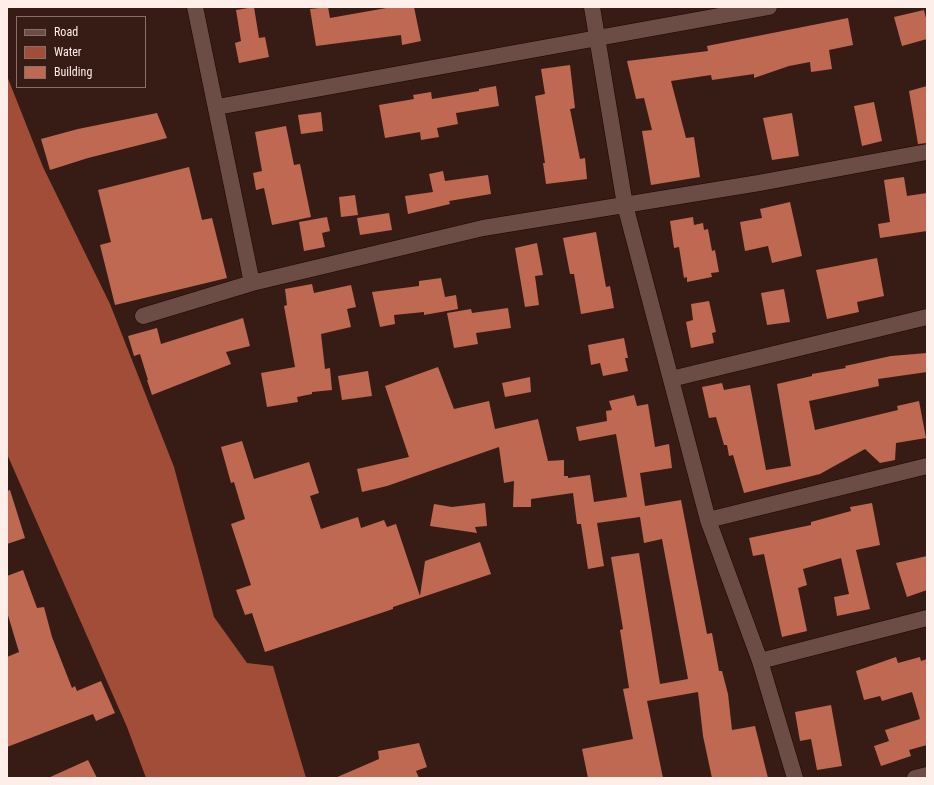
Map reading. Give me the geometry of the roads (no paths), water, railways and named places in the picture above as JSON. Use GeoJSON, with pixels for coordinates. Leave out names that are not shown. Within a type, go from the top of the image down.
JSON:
{"type":"FeatureCollection","features":[{"type":"Feature","properties":{"kind":"street"},"geometry":{"type":"LineString","coordinates":[[195,7],[217,107],[252,283]]}},
{"type":"Feature","properties":{"kind":"street"},"geometry":{"type":"LineString","coordinates":[[592,7],[625,205],[708,520],[760,661],[795,778]]}},
{"type":"Feature","properties":{"kind":"street"},"geometry":{"type":"LineString","coordinates":[[217,107],[769,7]]}},
{"type":"Feature","properties":{"kind":"street"},"geometry":{"type":"LineString","coordinates":[[143,316],[252,283],[483,228],[759,183],[927,152]]}},
{"type":"Feature","properties":{"kind":"street"},"geometry":{"type":"LineString","coordinates":[[671,379],[927,317]]}},
{"type":"Feature","properties":{"kind":"street"},"geometry":{"type":"LineString","coordinates":[[708,520],[927,466]]}},
{"type":"Feature","properties":{"kind":"street"},"geometry":{"type":"LineString","coordinates":[[760,661],[927,618]]}},
{"type":"Feature","properties":{"kind":"street"},"geometry":{"type":"LineString","coordinates":[[915,778],[927,775]]}},
{"type":"Feature","properties":{"kind":"water"},"geometry":{"type":"Polygon","coordinates":[[[7,76],[43,167],[110,304],[174,467],[214,617],[247,663],[273,666],[306,778],[146,778],[127,727],[7,454],[7,76]]]}}]}
